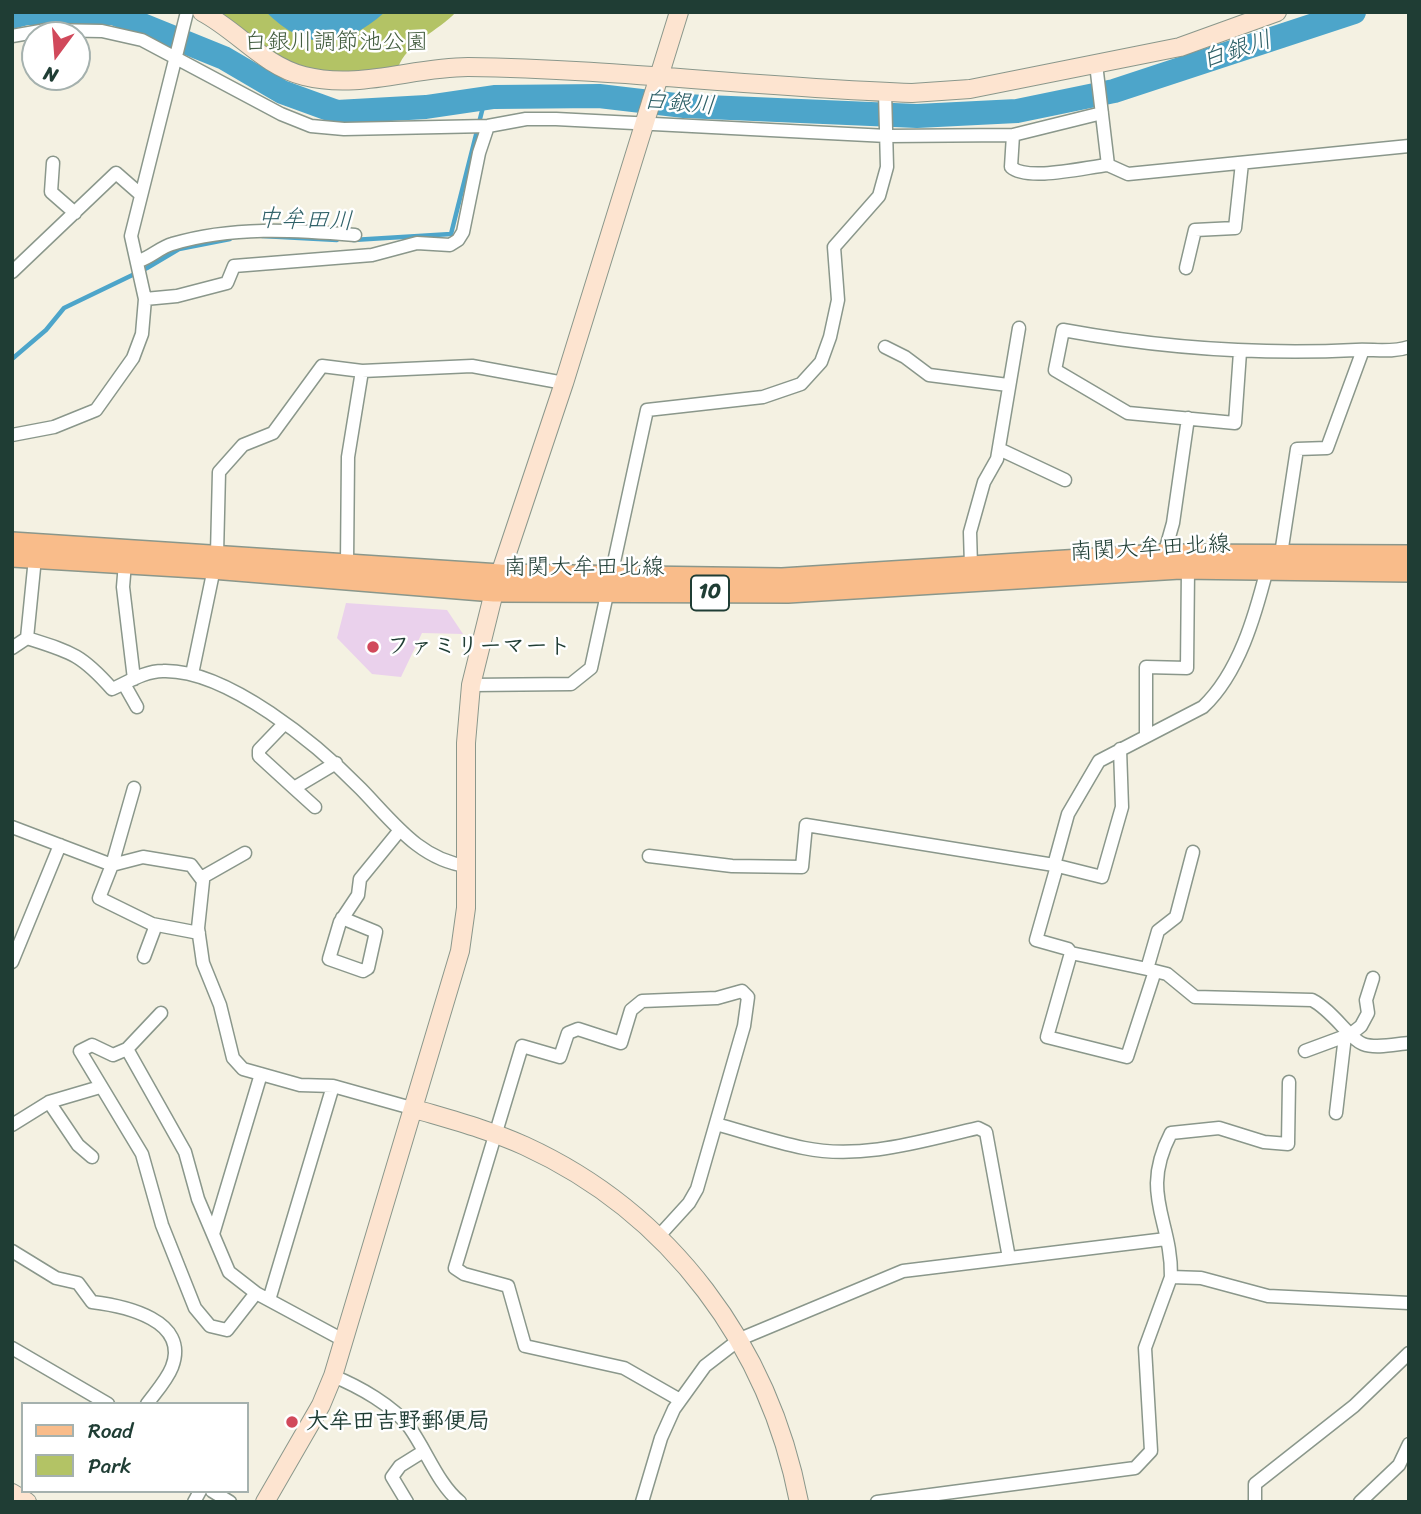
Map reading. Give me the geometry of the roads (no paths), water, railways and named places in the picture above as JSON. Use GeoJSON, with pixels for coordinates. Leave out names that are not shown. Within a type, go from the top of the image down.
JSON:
{"type":"FeatureCollection","features":[{"type":"Feature","properties":{"kind":"main road","name":"南関大牟田北線"},"geometry":{"type":"LineString","coordinates":[[12,542],[497,583],[607,584],[788,593],[1188,569],[1409,572]]}},
{"type":"Feature","properties":{"kind":"main road","name":"南関大牟田北線"},"geometry":{"type":"LineString","coordinates":[[607,584],[782,578],[1164,555],[1409,555]]}},
{"type":"Feature","properties":{"kind":"main road","name":"南関大牟田北線"},"geometry":{"type":"LineString","coordinates":[[12,557],[125,563],[347,563],[497,583]]}},
{"type":"Feature","properties":{"kind":"street"},"geometry":{"type":"LineString","coordinates":[[265,1502],[321,1405],[345,1341],[460,951],[467,866],[466,744],[471,685],[497,583],[564,383],[679,12]]}},
{"type":"Feature","properties":{"kind":"street"},"geometry":{"type":"LineString","coordinates":[[12,435],[54,427],[96,410],[133,358],[142,334],[145,299],[141,269],[131,236],[175,56],[192,14],[217,20],[271,62],[314,78],[359,80],[465,67],[657,82],[885,95],[970,89],[1180,47],[1277,12]]}},
{"type":"Feature","properties":{"kind":"street"},"geometry":{"type":"LineString","coordinates":[[12,36],[46,30],[102,31],[142,40],[281,114],[311,126],[358,129],[482,126],[526,119],[645,121],[886,133],[1013,135],[1102,108]]}},
{"type":"Feature","properties":{"kind":"street"},"geometry":{"type":"LineString","coordinates":[[1096,64],[1108,165]]}},
{"type":"Feature","properties":{"kind":"street"},"geometry":{"type":"LineString","coordinates":[[471,685],[571,684],[591,668],[607,584],[647,410],[763,397],[800,384],[821,362],[838,300],[834,247],[879,196],[887,167],[885,95]]}},
{"type":"Feature","properties":{"kind":"street"},"geometry":{"type":"LineString","coordinates":[[145,299],[215,288],[227,283],[234,266],[372,256],[417,243],[450,245],[458,240],[463,232],[482,126]]}},
{"type":"Feature","properties":{"kind":"street"},"geometry":{"type":"LineString","coordinates":[[1013,135],[1011,167],[1016,172],[1046,174],[1108,165],[1128,174],[1409,146]]}},
{"type":"Feature","properties":{"kind":"street"},"geometry":{"type":"LineString","coordinates":[[53,163],[51,192],[75,212]]}},
{"type":"Feature","properties":{"kind":"street"},"geometry":{"type":"LineString","coordinates":[[1186,268],[1195,230],[1235,228],[1242,163]]}},
{"type":"Feature","properties":{"kind":"street"},"geometry":{"type":"LineString","coordinates":[[12,272],[116,173],[140,194]]}},
{"type":"Feature","properties":{"kind":"street"},"geometry":{"type":"LineString","coordinates":[[141,269],[169,244],[230,232],[262,229],[292,234],[308,231],[355,235]]}},
{"type":"Feature","properties":{"kind":"street"},"geometry":{"type":"LineString","coordinates":[[971,566],[970,532],[984,482],[998,459],[1018,328]]}},
{"type":"Feature","properties":{"kind":"street"},"geometry":{"type":"LineString","coordinates":[[1240,352],[1235,423],[1128,413],[1055,370],[1063,331],[1146,345],[1240,352],[1307,354],[1409,347]]}},
{"type":"Feature","properties":{"kind":"street"},"geometry":{"type":"LineString","coordinates":[[885,347],[929,375],[1008,385]]}},
{"type":"Feature","properties":{"kind":"street"},"geometry":{"type":"LineString","coordinates":[[1281,554],[1297,449],[1327,448],[1363,350]]}},
{"type":"Feature","properties":{"kind":"street"},"geometry":{"type":"LineString","coordinates":[[192,674],[215,561],[219,472],[243,445],[273,433],[322,366],[362,371],[472,366],[564,383]]}},
{"type":"Feature","properties":{"kind":"street"},"geometry":{"type":"LineString","coordinates":[[347,563],[348,457],[362,371]]}},
{"type":"Feature","properties":{"kind":"street"},"geometry":{"type":"LineString","coordinates":[[1164,555],[1173,523],[1188,418]]}},
{"type":"Feature","properties":{"kind":"street"},"geometry":{"type":"LineString","coordinates":[[999,449],[1065,480]]}},
{"type":"Feature","properties":{"kind":"street"},"geometry":{"type":"LineString","coordinates":[[27,638],[35,558]]}},
{"type":"Feature","properties":{"kind":"street"},"geometry":{"type":"LineString","coordinates":[[125,563],[123,587],[129,682],[136,706]]}},
{"type":"Feature","properties":{"kind":"street"},"geometry":{"type":"LineString","coordinates":[[1146,735],[1146,667],[1187,668],[1188,569]]}},
{"type":"Feature","properties":{"kind":"street"},"geometry":{"type":"LineString","coordinates":[[1266,569],[1250,626],[1228,674],[1213,697],[1203,707],[1099,761],[1068,814],[1036,940],[1068,949],[1071,953],[1167,974],[1195,997],[1312,1000],[1327,1008],[1348,1035],[1366,1046],[1409,1043]]}},
{"type":"Feature","properties":{"kind":"street"},"geometry":{"type":"LineString","coordinates":[[12,648],[27,638]]}},
{"type":"Feature","properties":{"kind":"street"},"geometry":{"type":"LineString","coordinates":[[27,638],[75,653],[89,662],[113,689],[162,671],[192,674],[220,682],[336,763],[414,844],[444,863],[467,866]]}},
{"type":"Feature","properties":{"kind":"street"},"geometry":{"type":"LineString","coordinates":[[284,725],[259,750],[259,756],[315,807]]}},
{"type":"Feature","properties":{"kind":"street"},"geometry":{"type":"LineString","coordinates":[[649,856],[732,866],[802,867],[806,825],[1055,865],[1102,877],[1122,807],[1120,749]]}},
{"type":"Feature","properties":{"kind":"street"},"geometry":{"type":"LineString","coordinates":[[294,788],[336,763]]}},
{"type":"Feature","properties":{"kind":"street"},"geometry":{"type":"LineString","coordinates":[[134,788],[112,865],[99,898],[156,925],[199,933]]}},
{"type":"Feature","properties":{"kind":"street"},"geometry":{"type":"LineString","coordinates":[[12,827],[112,865],[143,857],[191,865],[201,878],[199,933],[203,963],[220,1005],[233,1058],[243,1069],[300,1085],[333,1086],[495,1134],[578,1175],[631,1212],[712,1296],[740,1339],[766,1390],[782,1431],[799,1502]]}},
{"type":"Feature","properties":{"kind":"street"},"geometry":{"type":"LineString","coordinates":[[342,918],[376,932],[368,968],[363,971],[328,959],[342,918],[358,895],[360,879],[400,830]]}},
{"type":"Feature","properties":{"kind":"street"},"geometry":{"type":"LineString","coordinates":[[12,962],[18,937],[60,845]]}},
{"type":"Feature","properties":{"kind":"street"},"geometry":{"type":"LineString","coordinates":[[1071,953],[1046,1037],[1127,1057],[1151,970],[1158,931],[1176,917],[1193,852]]}},
{"type":"Feature","properties":{"kind":"street"},"geometry":{"type":"LineString","coordinates":[[201,878],[245,853]]}},
{"type":"Feature","properties":{"kind":"street"},"geometry":{"type":"LineString","coordinates":[[144,957],[156,925]]}},
{"type":"Feature","properties":{"kind":"street"},"geometry":{"type":"LineString","coordinates":[[1305,1051],[1348,1035],[1360,1026],[1368,1013],[1366,1000],[1373,978]]}},
{"type":"Feature","properties":{"kind":"street"},"geometry":{"type":"LineString","coordinates":[[658,1237],[689,1203],[697,1189],[744,1026],[748,997],[742,991],[718,998],[642,1001],[631,1010],[621,1043],[578,1029],[568,1033],[560,1057],[522,1046],[455,1268],[464,1274],[508,1286],[525,1346],[624,1368],[680,1400]]}},
{"type":"Feature","properties":{"kind":"street"},"geometry":{"type":"LineString","coordinates":[[161,1013],[127,1049],[114,1055],[92,1045],[80,1051],[142,1154],[162,1225],[195,1308],[209,1326],[227,1330],[256,1293]]}},
{"type":"Feature","properties":{"kind":"street"},"geometry":{"type":"LineString","coordinates":[[1336,1113],[1348,1035]]}},
{"type":"Feature","properties":{"kind":"street"},"geometry":{"type":"LineString","coordinates":[[127,1049],[185,1152],[198,1199],[229,1272],[256,1293],[345,1341]]}},
{"type":"Feature","properties":{"kind":"street"},"geometry":{"type":"LineString","coordinates":[[213,1234],[261,1074]]}},
{"type":"Feature","properties":{"kind":"street"},"geometry":{"type":"LineString","coordinates":[[877,1502],[1135,1468],[1151,1451],[1145,1348],[1171,1278],[1171,1258],[1158,1209],[1159,1157],[1171,1133],[1219,1128],[1264,1142],[1288,1143],[1289,1082]]}},
{"type":"Feature","properties":{"kind":"street"},"geometry":{"type":"LineString","coordinates":[[269,1300],[333,1086]]}},
{"type":"Feature","properties":{"kind":"street"},"geometry":{"type":"LineString","coordinates":[[12,1125],[49,1102],[100,1087]]}},
{"type":"Feature","properties":{"kind":"street"},"geometry":{"type":"LineString","coordinates":[[49,1102],[78,1145],[92,1157]]}},
{"type":"Feature","properties":{"kind":"street"},"geometry":{"type":"LineString","coordinates":[[716,1124],[805,1148],[840,1151],[902,1146],[978,1128],[986,1132],[1009,1258]]}},
{"type":"Feature","properties":{"kind":"street"},"geometry":{"type":"LineString","coordinates":[[642,1502],[661,1438],[680,1400],[705,1366],[740,1339],[888,1274],[1166,1239]]}},
{"type":"Feature","properties":{"kind":"street"},"geometry":{"type":"LineString","coordinates":[[12,1251],[56,1278],[78,1283],[92,1302],[116,1305],[155,1319],[171,1336],[175,1354],[171,1369],[148,1402]]}},
{"type":"Feature","properties":{"kind":"street"},"geometry":{"type":"LineString","coordinates":[[1171,1278],[1201,1278],[1268,1296],[1409,1303]]}},
{"type":"Feature","properties":{"kind":"street"},"geometry":{"type":"LineString","coordinates":[[12,1349],[105,1402]]}},
{"type":"Feature","properties":{"kind":"street"},"geometry":{"type":"LineString","coordinates":[[1255,1502],[1255,1484],[1354,1406],[1409,1353]]}},
{"type":"Feature","properties":{"kind":"street"},"geometry":{"type":"LineString","coordinates":[[332,1376],[347,1382],[393,1411],[409,1426],[460,1502]]}},
{"type":"Feature","properties":{"kind":"street"},"geometry":{"type":"LineString","coordinates":[[1360,1502],[1399,1465],[1409,1444]]}},
{"type":"Feature","properties":{"kind":"street"},"geometry":{"type":"LineString","coordinates":[[407,1502],[393,1477],[400,1466],[424,1451]]}},
{"type":"Feature","properties":{"kind":"street"},"geometry":{"type":"LineString","coordinates":[[12,1493],[27,1502]]}},
{"type":"Feature","properties":{"kind":"water"},"geometry":{"type":"Polygon","coordinates":[[[266,12],[385,12],[354,33],[325,41],[296,34],[266,12]]]}},
{"type":"Feature","properties":{"kind":"waterway","name":"白銀川"},"geometry":{"type":"LineString","coordinates":[[12,17],[27,13],[113,13],[224,58],[282,92],[337,112],[426,107],[494,97],[599,96],[684,106],[917,116],[1017,111],[1114,91],[1354,12]]}},
{"type":"Feature","properties":{"kind":"waterway","name":"中牟田川"},"geometry":{"type":"LineString","coordinates":[[353,240],[451,234],[485,99]]}},
{"type":"Feature","properties":{"kind":"waterway","name":"中牟田川"},"geometry":{"type":"LineString","coordinates":[[262,236],[337,240]]}},
{"type":"Feature","properties":{"kind":"waterway","name":"中牟田川"},"geometry":{"type":"LineString","coordinates":[[12,359],[46,330],[64,308],[147,268],[179,249],[230,239]]}},
{"type":"Feature","properties":{"kind":"place","name":"ファミリーマート"},"geometry":{"type":"Point","coordinates":[373,647]}},
{"type":"Feature","properties":{"kind":"place","name":"大牟田吉野郵便局"},"geometry":{"type":"Point","coordinates":[292,1422]}},
{"type":"Feature","properties":{"kind":"park label","name":"白銀川調節池公園"},"geometry":{"type":"Point","coordinates":[336,43]}}]}
